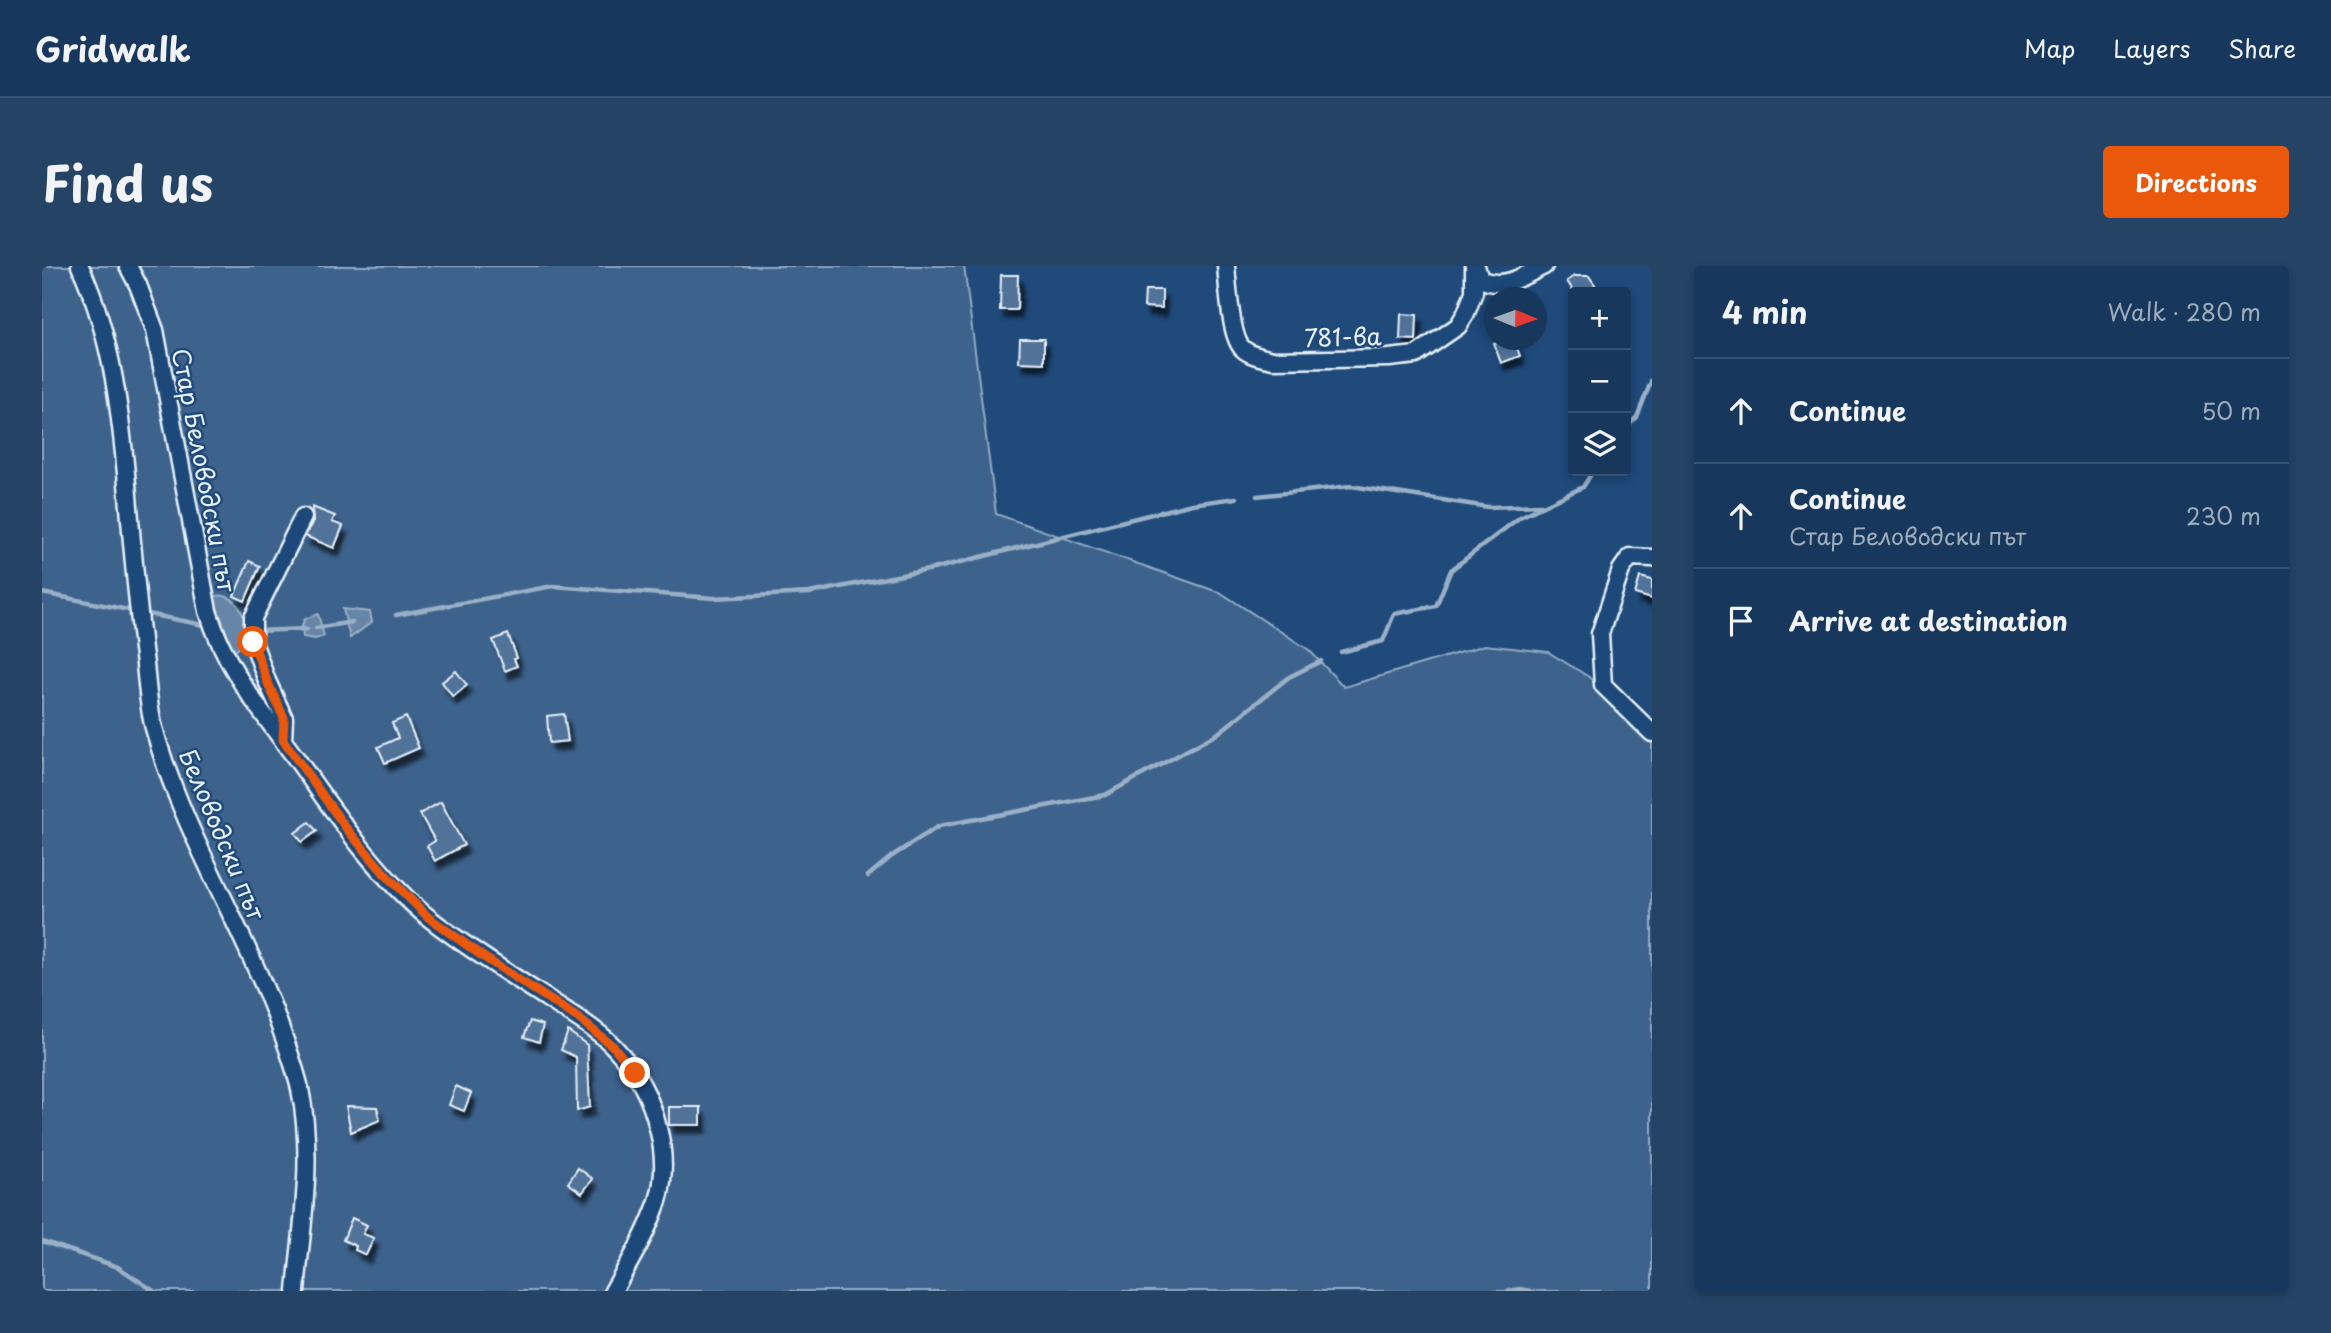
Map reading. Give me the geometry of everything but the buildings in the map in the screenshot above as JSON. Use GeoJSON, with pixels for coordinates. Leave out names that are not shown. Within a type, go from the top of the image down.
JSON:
{"type":"FeatureCollection","features":[{"type":"Feature","properties":{"kind":"street","name":"Беловодски път"},"geometry":{"type":"LineString","coordinates":[[80,266],[94,296],[111,359],[122,429],[136,589],[153,727],[186,819],[262,980],[292,1057],[300,1091],[306,1153],[306,1204],[296,1291]]}},
{"type":"Feature","properties":{"kind":"street","name":"Стар Беловодски път"},"geometry":{"type":"LineString","coordinates":[[128,266],[155,330],[208,611],[216,637],[239,681],[346,828],[385,874],[428,917],[482,956],[578,1018],[614,1047],[635,1073],[649,1097],[662,1142],[663,1166],[659,1199],[639,1247],[613,1291]]}},
{"type":"Feature","properties":{"kind":"street","name":"781-ва"},"geometry":{"type":"LineString","coordinates":[[1226,266],[1233,327],[1242,348],[1273,360],[1416,355],[1458,326],[1474,292],[1475,266]]}},
{"type":"Feature","properties":{"kind":"street"},"geometry":{"type":"LineString","coordinates":[[1475,266],[1480,279],[1492,285],[1506,283],[1544,266]]}},
{"type":"Feature","properties":{"kind":"street"},"geometry":{"type":"LineString","coordinates":[[283,740],[284,718],[253,642],[253,618],[303,517]]}},
{"type":"Feature","properties":{"kind":"street"},"geometry":{"type":"LineString","coordinates":[[1652,558],[1630,557],[1621,570],[1600,634],[1603,685],[1652,733]]}},
{"type":"Feature","properties":{"kind":"shaded area"},"geometry":{"type":"Polygon","coordinates":[[[42,266],[964,266],[996,514],[1221,593],[1309,650],[1344,687],[1485,645],[1548,652],[1589,677],[1652,742],[1652,1291],[42,1291],[42,266]]]}},
{"type":"Feature","properties":{"kind":"shaded area"},"geometry":{"type":"Polygon","coordinates":[[[213,596],[230,598],[239,607],[245,620],[245,640],[234,653],[213,596]]]}},
{"type":"Feature","properties":{"kind":"shaded area"},"geometry":{"type":"Polygon","coordinates":[[[343,609],[370,612],[372,622],[350,638],[343,609]]]}},
{"type":"Feature","properties":{"kind":"shaded area"},"geometry":{"type":"Polygon","coordinates":[[[318,614],[324,636],[315,639],[303,637],[302,625],[305,619],[318,614]]]}},
{"type":"Feature","properties":{"kind":"waterway"},"geometry":{"type":"LineString","coordinates":[[1631,422],[1637,417],[1652,379]]}},
{"type":"Feature","properties":{"kind":"waterway"},"geometry":{"type":"LineString","coordinates":[[1341,652],[1383,641],[1394,614],[1436,606],[1451,570],[1520,517],[1583,487],[1590,476]]}},
{"type":"Feature","properties":{"kind":"waterway"},"geometry":{"type":"LineString","coordinates":[[1257,496],[1351,486],[1488,507],[1541,505]]}},
{"type":"Feature","properties":{"kind":"waterway"},"geometry":{"type":"LineString","coordinates":[[396,615],[553,586],[714,598],[809,593],[933,569],[1192,504],[1236,498]]}},
{"type":"Feature","properties":{"kind":"waterway"},"geometry":{"type":"LineString","coordinates":[[42,593],[134,611]]}},
{"type":"Feature","properties":{"kind":"waterway"},"geometry":{"type":"LineString","coordinates":[[143,613],[209,626]]}},
{"type":"Feature","properties":{"kind":"waterway"},"geometry":{"type":"LineString","coordinates":[[316,628],[352,622]]}},
{"type":"Feature","properties":{"kind":"waterway"},"geometry":{"type":"LineString","coordinates":[[256,631],[307,629]]}},
{"type":"Feature","properties":{"kind":"waterway"},"geometry":{"type":"LineString","coordinates":[[868,876],[892,856],[939,826],[1105,795],[1217,734],[1289,677],[1321,661]]}},
{"type":"Feature","properties":{"kind":"waterway"},"geometry":{"type":"LineString","coordinates":[[42,1241],[118,1267],[154,1291]]}},
{"type":"Feature","properties":{"kind":"waterway"},"geometry":{"type":"LineString","coordinates":[[1509,1291],[1530,1291]]}},
{"type":"Feature","properties":{"kind":"route"},"geometry":{"type":"LineString","coordinates":[[253,642],[284,718],[283,740],[346,828],[385,874],[428,917],[482,956],[578,1018],[614,1047],[635,1073]]}}]}
